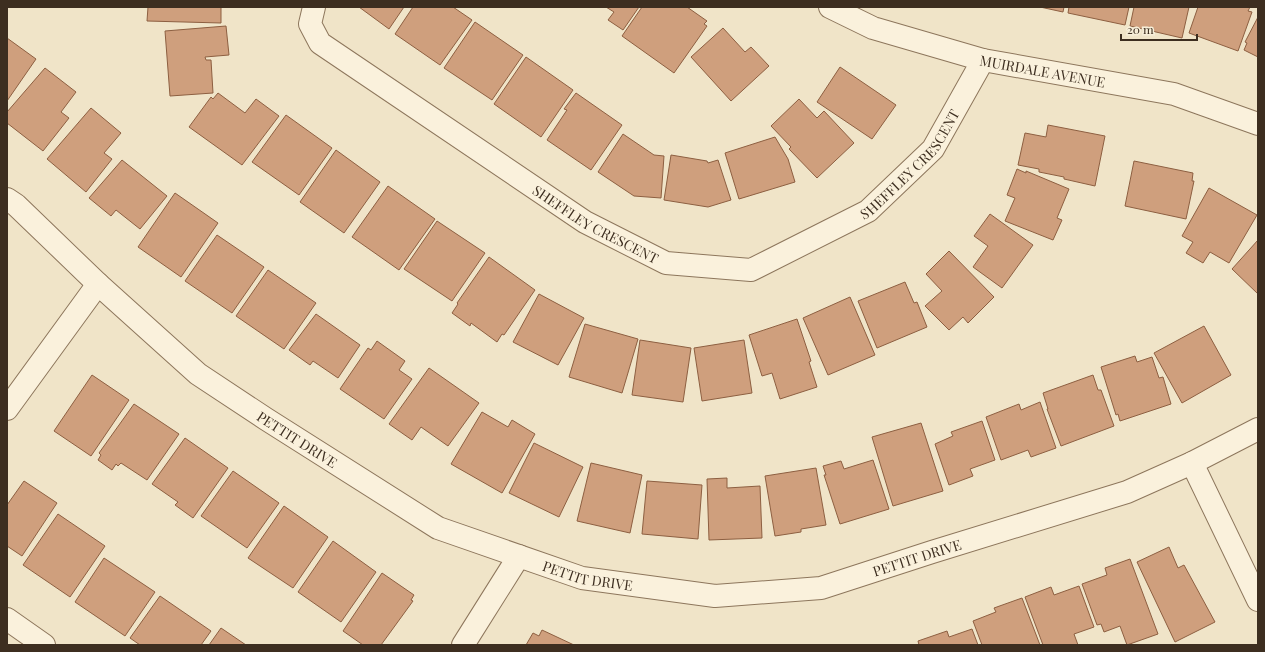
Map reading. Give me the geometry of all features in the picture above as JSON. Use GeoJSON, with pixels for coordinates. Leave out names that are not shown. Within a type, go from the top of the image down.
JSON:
{"type":"FeatureCollection","features":[{"type":"Feature","properties":{"kind":"street","name":"SHEFFLEY CRESCENT"},"geometry":{"type":"LineString","coordinates":[[314,7],[310,24],[320,43],[585,222],[666,263],[751,270],[868,211],[933,150],[983,60]]}},
{"type":"Feature","properties":{"kind":"street","name":"MUIRDALE AVENUE"},"geometry":{"type":"LineString","coordinates":[[830,7],[873,28],[983,60],[1174,94],[1258,124]]}},
{"type":"Feature","properties":{"kind":"street","name":"PETTIT DRIVE"},"geometry":{"type":"LineString","coordinates":[[7,199],[16,205],[98,284],[198,374],[266,419],[438,528],[582,578],[715,596],[821,588],[1127,492],[1192,464],[1258,429]]}},
{"type":"Feature","properties":{"kind":"street"},"geometry":{"type":"LineString","coordinates":[[7,409],[98,284]]}},
{"type":"Feature","properties":{"kind":"street"},"geometry":{"type":"LineString","coordinates":[[1192,464],[1258,600]]}},
{"type":"Feature","properties":{"kind":"street"},"geometry":{"type":"LineString","coordinates":[[463,645],[518,556]]}},
{"type":"Feature","properties":{"kind":"street"},"geometry":{"type":"LineString","coordinates":[[7,619],[44,645]]}},
{"type":"Feature","properties":{"kind":"building"},"geometry":{"type":"Polygon","coordinates":[[[148,7],[221,7],[221,23],[147,21],[148,7]]]}},
{"type":"Feature","properties":{"kind":"building"},"geometry":{"type":"Polygon","coordinates":[[[359,7],[404,7],[389,29],[359,7]]]}},
{"type":"Feature","properties":{"kind":"building"},"geometry":{"type":"Polygon","coordinates":[[[413,7],[453,7],[472,20],[440,65],[395,34],[413,7]]]}},
{"type":"Feature","properties":{"kind":"building"},"geometry":{"type":"Polygon","coordinates":[[[606,7],[639,7],[623,30],[608,20],[614,12],[606,7]]]}},
{"type":"Feature","properties":{"kind":"building"},"geometry":{"type":"Polygon","coordinates":[[[642,7],[687,7],[707,21],[704,24],[707,26],[674,73],[622,36],[642,7]]]}},
{"type":"Feature","properties":{"kind":"building"},"geometry":{"type":"Polygon","coordinates":[[[1040,7],[1064,7],[1063,12],[1040,7]]]}},
{"type":"Feature","properties":{"kind":"building"},"geometry":{"type":"Polygon","coordinates":[[[1069,7],[1129,7],[1125,25],[1068,13],[1069,7]]]}},
{"type":"Feature","properties":{"kind":"building"},"geometry":{"type":"Polygon","coordinates":[[[1134,7],[1189,7],[1182,38],[1130,26],[1134,7]]]}},
{"type":"Feature","properties":{"kind":"building"},"geometry":{"type":"Polygon","coordinates":[[[1198,7],[1250,7],[1248,11],[1252,12],[1238,51],[1189,33],[1198,7]]]}},
{"type":"Feature","properties":{"kind":"building"},"geometry":{"type":"Polygon","coordinates":[[[1258,17],[1258,57],[1244,50],[1247,43],[1245,42],[1258,17]]]}},
{"type":"Feature","properties":{"kind":"building"},"geometry":{"type":"Polygon","coordinates":[[[475,22],[523,55],[492,100],[444,68],[475,22]]]}},
{"type":"Feature","properties":{"kind":"building"},"geometry":{"type":"Polygon","coordinates":[[[226,26],[229,55],[205,57],[206,60],[211,60],[213,93],[170,96],[165,31],[226,26]]]}},
{"type":"Feature","properties":{"kind":"building"},"geometry":{"type":"Polygon","coordinates":[[[723,28],[745,52],[751,47],[769,66],[731,101],[691,57],[723,28]]]}},
{"type":"Feature","properties":{"kind":"building"},"geometry":{"type":"Polygon","coordinates":[[[7,38],[36,59],[7,101],[7,38]]]}},
{"type":"Feature","properties":{"kind":"building"},"geometry":{"type":"Polygon","coordinates":[[[526,57],[573,90],[541,137],[494,104],[526,57]]]}},
{"type":"Feature","properties":{"kind":"building"},"geometry":{"type":"Polygon","coordinates":[[[840,67],[896,105],[872,139],[817,102],[840,67]]]}},
{"type":"Feature","properties":{"kind":"building"},"geometry":{"type":"Polygon","coordinates":[[[45,68],[76,92],[61,112],[69,118],[43,151],[7,123],[7,112],[45,68]]]}},
{"type":"Feature","properties":{"kind":"building"},"geometry":{"type":"Polygon","coordinates":[[[218,93],[245,113],[256,99],[279,116],[242,165],[189,127],[211,97],[213,99],[218,93]]]}},
{"type":"Feature","properties":{"kind":"building"},"geometry":{"type":"Polygon","coordinates":[[[576,93],[622,125],[591,170],[547,140],[567,110],[564,109],[576,93]]]}},
{"type":"Feature","properties":{"kind":"building"},"geometry":{"type":"Polygon","coordinates":[[[799,99],[817,118],[824,111],[854,143],[817,178],[789,149],[791,147],[771,126],[799,99]]]}},
{"type":"Feature","properties":{"kind":"building"},"geometry":{"type":"Polygon","coordinates":[[[91,108],[121,133],[104,153],[112,159],[86,192],[47,159],[91,108]]]}},
{"type":"Feature","properties":{"kind":"building"},"geometry":{"type":"Polygon","coordinates":[[[286,115],[332,148],[299,195],[252,162],[286,115]]]}},
{"type":"Feature","properties":{"kind":"building"},"geometry":{"type":"Polygon","coordinates":[[[1048,125],[1105,136],[1095,186],[1064,179],[1064,177],[1039,172],[1039,169],[1018,165],[1025,133],[1046,137],[1048,125]]]}},
{"type":"Feature","properties":{"kind":"building"},"geometry":{"type":"Polygon","coordinates":[[[623,134],[654,155],[664,156],[661,198],[634,196],[598,172],[623,134]]]}},
{"type":"Feature","properties":{"kind":"building"},"geometry":{"type":"Polygon","coordinates":[[[775,137],[788,159],[795,182],[739,199],[725,153],[775,137]]]}},
{"type":"Feature","properties":{"kind":"building"},"geometry":{"type":"Polygon","coordinates":[[[336,150],[380,182],[344,233],[300,202],[336,150]]]}},
{"type":"Feature","properties":{"kind":"building"},"geometry":{"type":"Polygon","coordinates":[[[671,155],[707,161],[708,163],[718,160],[731,200],[708,207],[664,200],[671,155]]]}},
{"type":"Feature","properties":{"kind":"building"},"geometry":{"type":"Polygon","coordinates":[[[122,160],[167,196],[140,229],[116,210],[111,216],[89,198],[122,160]]]}},
{"type":"Feature","properties":{"kind":"building"},"geometry":{"type":"Polygon","coordinates":[[[1134,161],[1193,173],[1192,181],[1194,181],[1186,219],[1125,206],[1134,161]]]}},
{"type":"Feature","properties":{"kind":"building"},"geometry":{"type":"Polygon","coordinates":[[[1017,169],[1026,173],[1026,171],[1069,189],[1057,218],[1062,220],[1053,240],[1005,221],[1015,198],[1007,195],[1017,169]]]}},
{"type":"Feature","properties":{"kind":"building"},"geometry":{"type":"Polygon","coordinates":[[[388,186],[435,219],[399,270],[352,237],[388,186]]]}},
{"type":"Feature","properties":{"kind":"building"},"geometry":{"type":"Polygon","coordinates":[[[1209,188],[1257,215],[1229,263],[1210,252],[1203,263],[1186,253],[1193,242],[1182,236],[1209,188]]]}},
{"type":"Feature","properties":{"kind":"building"},"geometry":{"type":"Polygon","coordinates":[[[175,193],[218,223],[181,277],[138,247],[175,193]]]}},
{"type":"Feature","properties":{"kind":"building"},"geometry":{"type":"Polygon","coordinates":[[[990,214],[1033,245],[1002,288],[973,267],[988,246],[974,236],[990,214]]]}},
{"type":"Feature","properties":{"kind":"building"},"geometry":{"type":"Polygon","coordinates":[[[437,221],[485,253],[452,301],[404,269],[437,221]]]}},
{"type":"Feature","properties":{"kind":"building"},"geometry":{"type":"Polygon","coordinates":[[[217,235],[264,267],[232,313],[185,281],[217,235]]]}},
{"type":"Feature","properties":{"kind":"building"},"geometry":{"type":"Polygon","coordinates":[[[1258,240],[1258,294],[1232,269],[1258,240]]]}},
{"type":"Feature","properties":{"kind":"building"},"geometry":{"type":"Polygon","coordinates":[[[949,251],[994,297],[968,323],[963,317],[949,330],[925,306],[942,291],[926,274],[949,251]]]}},
{"type":"Feature","properties":{"kind":"building"},"geometry":{"type":"Polygon","coordinates":[[[489,257],[535,290],[504,335],[502,334],[497,342],[471,323],[470,326],[452,313],[458,304],[457,303],[489,257]]]}},
{"type":"Feature","properties":{"kind":"building"},"geometry":{"type":"Polygon","coordinates":[[[268,270],[316,303],[284,349],[236,316],[268,270]]]}},
{"type":"Feature","properties":{"kind":"building"},"geometry":{"type":"Polygon","coordinates":[[[905,282],[914,303],[917,302],[927,327],[877,348],[858,301],[905,282]]]}},
{"type":"Feature","properties":{"kind":"building"},"geometry":{"type":"Polygon","coordinates":[[[539,294],[584,318],[558,365],[513,342],[539,294]]]}},
{"type":"Feature","properties":{"kind":"building"},"geometry":{"type":"Polygon","coordinates":[[[850,297],[875,355],[828,375],[803,318],[850,297]]]}},
{"type":"Feature","properties":{"kind":"building"},"geometry":{"type":"Polygon","coordinates":[[[316,314],[360,345],[338,378],[313,361],[310,365],[289,350],[316,314]]]}},
{"type":"Feature","properties":{"kind":"building"},"geometry":{"type":"Polygon","coordinates":[[[797,319],[811,361],[809,362],[817,387],[780,399],[772,373],[762,376],[749,335],[797,319]]]}},
{"type":"Feature","properties":{"kind":"building"},"geometry":{"type":"Polygon","coordinates":[[[585,324],[638,339],[622,393],[569,377],[585,324]]]}},
{"type":"Feature","properties":{"kind":"building"},"geometry":{"type":"Polygon","coordinates":[[[1204,326],[1231,375],[1182,403],[1154,353],[1204,326]]]}},
{"type":"Feature","properties":{"kind":"building"},"geometry":{"type":"Polygon","coordinates":[[[640,340],[691,348],[683,402],[632,395],[640,340]]]}},
{"type":"Feature","properties":{"kind":"building"},"geometry":{"type":"Polygon","coordinates":[[[744,340],[752,393],[702,401],[694,348],[744,340]]]}},
{"type":"Feature","properties":{"kind":"building"},"geometry":{"type":"Polygon","coordinates":[[[377,341],[405,361],[399,370],[412,379],[384,419],[340,389],[368,348],[371,350],[377,341]]]}},
{"type":"Feature","properties":{"kind":"building"},"geometry":{"type":"Polygon","coordinates":[[[1135,356],[1137,362],[1152,357],[1159,378],[1163,377],[1171,404],[1120,421],[1118,414],[1116,415],[1101,367],[1135,356]]]}},
{"type":"Feature","properties":{"kind":"building"},"geometry":{"type":"Polygon","coordinates":[[[429,368],[479,403],[448,446],[421,427],[412,440],[389,424],[429,368]]]}},
{"type":"Feature","properties":{"kind":"building"},"geometry":{"type":"Polygon","coordinates":[[[92,375],[129,400],[91,456],[54,431],[92,375]]]}},
{"type":"Feature","properties":{"kind":"building"},"geometry":{"type":"Polygon","coordinates":[[[1093,375],[1098,390],[1101,390],[1114,426],[1061,446],[1047,409],[1043,393],[1093,375]]]}},
{"type":"Feature","properties":{"kind":"building"},"geometry":{"type":"Polygon","coordinates":[[[1040,402],[1056,448],[1031,457],[1028,450],[1001,460],[986,417],[1019,404],[1021,410],[1040,402]]]}},
{"type":"Feature","properties":{"kind":"building"},"geometry":{"type":"Polygon","coordinates":[[[134,404],[179,434],[147,480],[121,463],[118,466],[116,464],[112,470],[98,460],[101,455],[99,453],[134,404]]]}},
{"type":"Feature","properties":{"kind":"building"},"geometry":{"type":"Polygon","coordinates":[[[482,412],[508,427],[512,420],[535,434],[502,493],[451,464],[482,412]]]}},
{"type":"Feature","properties":{"kind":"building"},"geometry":{"type":"Polygon","coordinates":[[[982,421],[995,460],[970,469],[973,476],[949,485],[935,444],[953,436],[951,432],[982,421]]]}},
{"type":"Feature","properties":{"kind":"building"},"geometry":{"type":"Polygon","coordinates":[[[921,423],[943,491],[893,506],[872,437],[921,423]]]}},
{"type":"Feature","properties":{"kind":"building"},"geometry":{"type":"Polygon","coordinates":[[[185,438],[228,468],[193,518],[175,505],[178,502],[152,484],[185,438]]]}},
{"type":"Feature","properties":{"kind":"building"},"geometry":{"type":"Polygon","coordinates":[[[534,443],[583,467],[559,517],[509,493],[534,443]]]}},
{"type":"Feature","properties":{"kind":"building"},"geometry":{"type":"Polygon","coordinates":[[[873,460],[889,509],[840,524],[824,475],[826,475],[823,466],[841,461],[844,469],[873,460]]]}},
{"type":"Feature","properties":{"kind":"building"},"geometry":{"type":"Polygon","coordinates":[[[591,463],[642,475],[630,533],[577,521],[591,463]]]}},
{"type":"Feature","properties":{"kind":"building"},"geometry":{"type":"Polygon","coordinates":[[[816,468],[826,525],[801,529],[801,532],[775,536],[765,476],[816,468]]]}},
{"type":"Feature","properties":{"kind":"building"},"geometry":{"type":"Polygon","coordinates":[[[233,471],[279,503],[247,548],[201,516],[233,471]]]}},
{"type":"Feature","properties":{"kind":"building"},"geometry":{"type":"Polygon","coordinates":[[[727,478],[727,488],[760,486],[762,538],[709,540],[707,479],[727,478]]]}},
{"type":"Feature","properties":{"kind":"building"},"geometry":{"type":"Polygon","coordinates":[[[24,481],[57,503],[22,556],[7,546],[7,505],[24,481]]]}},
{"type":"Feature","properties":{"kind":"building"},"geometry":{"type":"Polygon","coordinates":[[[647,481],[702,485],[698,539],[642,534],[647,481]]]}},
{"type":"Feature","properties":{"kind":"building"},"geometry":{"type":"Polygon","coordinates":[[[284,506],[328,537],[293,588],[248,558],[284,506]]]}},
{"type":"Feature","properties":{"kind":"building"},"geometry":{"type":"Polygon","coordinates":[[[58,514],[105,546],[70,597],[23,565],[58,514]]]}},
{"type":"Feature","properties":{"kind":"building"},"geometry":{"type":"Polygon","coordinates":[[[333,541],[376,572],[341,622],[298,592],[333,541]]]}},
{"type":"Feature","properties":{"kind":"building"},"geometry":{"type":"Polygon","coordinates":[[[1169,547],[1178,568],[1184,565],[1215,622],[1175,642],[1137,562],[1169,547]]]}},
{"type":"Feature","properties":{"kind":"building"},"geometry":{"type":"Polygon","coordinates":[[[104,558],[155,592],[125,636],[75,602],[104,558]]]}},
{"type":"Feature","properties":{"kind":"building"},"geometry":{"type":"Polygon","coordinates":[[[1130,559],[1158,634],[1127,645],[1120,626],[1104,632],[1101,624],[1097,625],[1082,584],[1107,575],[1105,568],[1130,559]]]}},
{"type":"Feature","properties":{"kind":"building"},"geometry":{"type":"Polygon","coordinates":[[[382,573],[414,595],[411,600],[413,601],[381,645],[363,645],[343,631],[382,573]]]}},
{"type":"Feature","properties":{"kind":"building"},"geometry":{"type":"Polygon","coordinates":[[[1079,586],[1094,627],[1074,634],[1078,645],[1043,645],[1025,597],[1051,587],[1054,595],[1079,586]]]}},
{"type":"Feature","properties":{"kind":"building"},"geometry":{"type":"Polygon","coordinates":[[[160,596],[211,631],[201,645],[140,645],[130,638],[160,596]]]}},
{"type":"Feature","properties":{"kind":"building"},"geometry":{"type":"Polygon","coordinates":[[[1022,598],[1040,645],[982,645],[973,621],[996,612],[994,608],[1022,598]]]}},
{"type":"Feature","properties":{"kind":"building"},"geometry":{"type":"Polygon","coordinates":[[[221,628],[246,645],[209,645],[221,628]]]}},
{"type":"Feature","properties":{"kind":"building"},"geometry":{"type":"Polygon","coordinates":[[[972,629],[978,645],[919,645],[918,641],[947,631],[949,637],[972,629]]]}},
{"type":"Feature","properties":{"kind":"building"},"geometry":{"type":"Polygon","coordinates":[[[542,630],[574,645],[526,645],[533,633],[539,636],[542,630]]]}}]}
